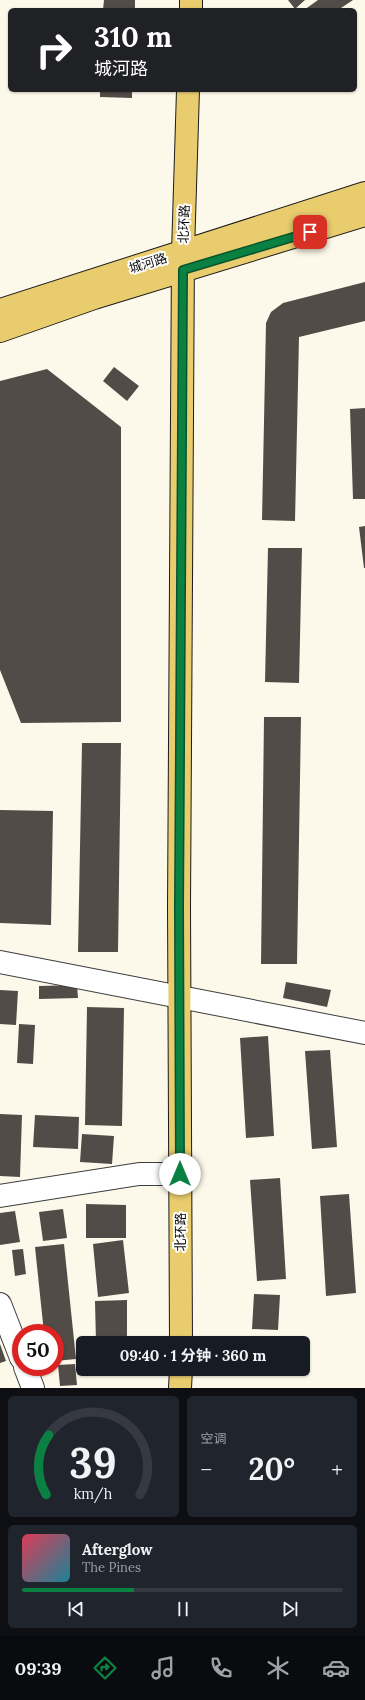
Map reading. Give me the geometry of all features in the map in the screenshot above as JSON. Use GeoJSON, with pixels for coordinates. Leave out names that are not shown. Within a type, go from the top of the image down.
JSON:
{"type":"FeatureCollection","features":[{"type":"Feature","properties":{"kind":"main road","name":"北环路"},"geometry":{"type":"LineString","coordinates":[[181,1336],[179,998],[183,261],[188,92]]}},
{"type":"Feature","properties":{"kind":"main road","name":"城河路"},"geometry":{"type":"LineString","coordinates":[[0,331],[94,298],[183,261],[365,193]]}},
{"type":"Feature","properties":{"kind":"main road","name":"城河路"},"geometry":{"type":"LineString","coordinates":[[0,310],[183,261],[365,215]]}},
{"type":"Feature","properties":{"kind":"main road"},"geometry":{"type":"LineString","coordinates":[[180,1388],[181,1376]]}},
{"type":"Feature","properties":{"kind":"street"},"geometry":{"type":"LineString","coordinates":[[0,962],[365,1033]]}},
{"type":"Feature","properties":{"kind":"street"},"geometry":{"type":"LineString","coordinates":[[0,1196],[139,1174],[180,1174]]}},
{"type":"Feature","properties":{"kind":"street"},"geometry":{"type":"LineString","coordinates":[[0,1304],[12,1335]]}},
{"type":"Feature","properties":{"kind":"street"},"geometry":{"type":"LineString","coordinates":[[28,1376],[33,1388]]}},
{"type":"Feature","properties":{"kind":"building"},"geometry":{"type":"Polygon","coordinates":[[[104,0],[135,0],[135,8],[103,8],[104,0]]]}},
{"type":"Feature","properties":{"kind":"building"},"geometry":{"type":"Polygon","coordinates":[[[288,0],[305,0],[296,8],[294,8],[288,0]]]}},
{"type":"Feature","properties":{"kind":"building"},"geometry":{"type":"Polygon","coordinates":[[[318,0],[353,0],[341,8],[307,8],[318,0]]]}},
{"type":"Feature","properties":{"kind":"building"},"geometry":{"type":"Polygon","coordinates":[[[100,92],[132,92],[132,98],[100,97],[100,92]]]}},
{"type":"Feature","properties":{"kind":"building"},"geometry":{"type":"Polygon","coordinates":[[[365,282],[365,321],[299,337],[295,521],[262,520],[266,323],[271,312],[283,303],[365,282]]]}},
{"type":"Feature","properties":{"kind":"building"},"geometry":{"type":"Polygon","coordinates":[[[114,367],[139,386],[127,401],[103,381],[114,367]]]}},
{"type":"Feature","properties":{"kind":"building"},"geometry":{"type":"Polygon","coordinates":[[[47,369],[121,427],[121,722],[21,723],[0,670],[0,381],[47,369]]]}},
{"type":"Feature","properties":{"kind":"building"},"geometry":{"type":"Polygon","coordinates":[[[365,408],[365,499],[353,499],[350,409],[365,408]]]}},
{"type":"Feature","properties":{"kind":"building"},"geometry":{"type":"Polygon","coordinates":[[[365,526],[365,568],[364,568],[359,527],[365,526]]]}},
{"type":"Feature","properties":{"kind":"building"},"geometry":{"type":"Polygon","coordinates":[[[268,548],[302,548],[299,683],[265,682],[268,548]]]}},
{"type":"Feature","properties":{"kind":"building"},"geometry":{"type":"Polygon","coordinates":[[[264,717],[301,717],[297,964],[261,964],[264,717]]]}},
{"type":"Feature","properties":{"kind":"building"},"geometry":{"type":"Polygon","coordinates":[[[82,743],[121,743],[118,952],[78,952],[82,743]]]}},
{"type":"Feature","properties":{"kind":"building"},"geometry":{"type":"Polygon","coordinates":[[[0,810],[53,811],[51,925],[0,923],[0,810]]]}},
{"type":"Feature","properties":{"kind":"building"},"geometry":{"type":"Polygon","coordinates":[[[286,982],[331,990],[327,1007],[283,998],[286,982]]]}},
{"type":"Feature","properties":{"kind":"building"},"geometry":{"type":"Polygon","coordinates":[[[77,985],[78,998],[39,999],[39,986],[77,985]]]}},
{"type":"Feature","properties":{"kind":"building"},"geometry":{"type":"Polygon","coordinates":[[[0,990],[18,991],[16,1025],[0,1024],[0,990]]]}},
{"type":"Feature","properties":{"kind":"building"},"geometry":{"type":"Polygon","coordinates":[[[87,1007],[124,1008],[122,1126],[85,1125],[87,1007]]]}},
{"type":"Feature","properties":{"kind":"building"},"geometry":{"type":"Polygon","coordinates":[[[19,1024],[35,1025],[33,1064],[17,1063],[19,1024]]]}},
{"type":"Feature","properties":{"kind":"building"},"geometry":{"type":"Polygon","coordinates":[[[268,1036],[274,1136],[246,1138],[240,1038],[268,1036]]]}},
{"type":"Feature","properties":{"kind":"building"},"geometry":{"type":"Polygon","coordinates":[[[330,1050],[337,1147],[312,1149],[305,1051],[330,1050]]]}},
{"type":"Feature","properties":{"kind":"building"},"geometry":{"type":"Polygon","coordinates":[[[0,1114],[22,1115],[20,1177],[0,1176],[0,1114]]]}},
{"type":"Feature","properties":{"kind":"building"},"geometry":{"type":"Polygon","coordinates":[[[35,1115],[79,1117],[78,1149],[33,1147],[35,1115]]]}},
{"type":"Feature","properties":{"kind":"building"},"geometry":{"type":"Polygon","coordinates":[[[82,1134],[114,1136],[112,1164],[80,1162],[82,1134]]]}},
{"type":"Feature","properties":{"kind":"building"},"geometry":{"type":"Polygon","coordinates":[[[280,1178],[286,1279],[257,1281],[250,1180],[280,1178]]]}},
{"type":"Feature","properties":{"kind":"building"},"geometry":{"type":"Polygon","coordinates":[[[349,1194],[356,1293],[326,1296],[320,1196],[349,1194]]]}},
{"type":"Feature","properties":{"kind":"building"},"geometry":{"type":"Polygon","coordinates":[[[86,1204],[126,1205],[126,1238],[86,1238],[86,1204]]]}},
{"type":"Feature","properties":{"kind":"building"},"geometry":{"type":"Polygon","coordinates":[[[63,1209],[67,1238],[43,1241],[39,1212],[63,1209]]]}},
{"type":"Feature","properties":{"kind":"building"},"geometry":{"type":"Polygon","coordinates":[[[15,1211],[20,1242],[0,1245],[0,1213],[15,1211]]]}},
{"type":"Feature","properties":{"kind":"building"},"geometry":{"type":"Polygon","coordinates":[[[123,1240],[129,1293],[98,1297],[93,1244],[123,1240]]]}},
{"type":"Feature","properties":{"kind":"building"},"geometry":{"type":"Polygon","coordinates":[[[64,1244],[76,1359],[64,1360],[64,1324],[43,1324],[35,1247],[64,1244]]]}},
{"type":"Feature","properties":{"kind":"building"},"geometry":{"type":"Polygon","coordinates":[[[23,1249],[26,1274],[15,1276],[12,1250],[23,1249]]]}},
{"type":"Feature","properties":{"kind":"building"},"geometry":{"type":"Polygon","coordinates":[[[254,1294],[280,1295],[278,1330],[252,1329],[254,1294]]]}},
{"type":"Feature","properties":{"kind":"building"},"geometry":{"type":"Polygon","coordinates":[[[127,1300],[127,1336],[96,1336],[95,1301],[127,1300]]]}},
{"type":"Feature","properties":{"kind":"building"},"geometry":{"type":"Polygon","coordinates":[[[0,1344],[6,1361],[0,1363],[0,1344]]]}},
{"type":"Feature","properties":{"kind":"building"},"geometry":{"type":"Polygon","coordinates":[[[75,1364],[77,1385],[60,1386],[59,1376],[64,1376],[64,1365],[75,1364]]]}},
{"type":"Feature","properties":{"kind":"route"},"geometry":{"type":"LineString","coordinates":[[180,1174],[179,907],[183,270],[310,232]]}}]}
